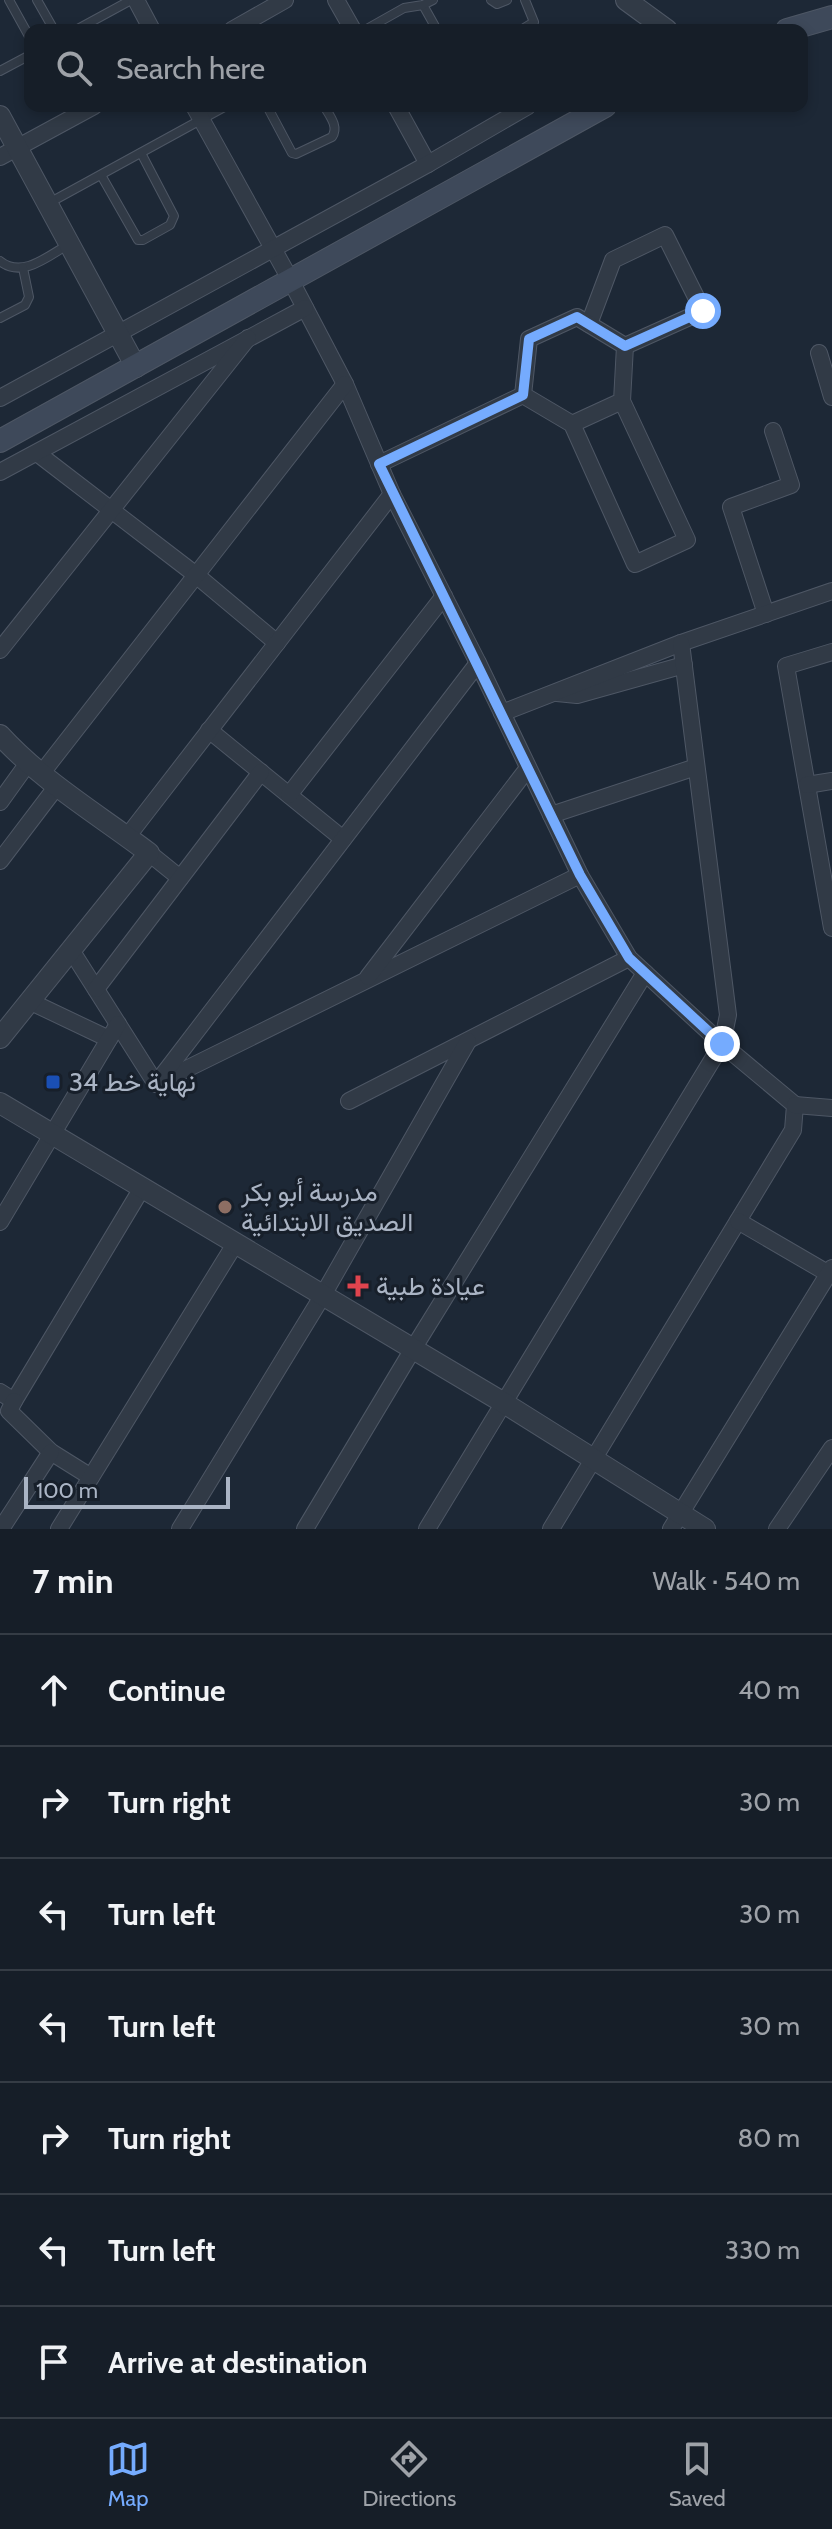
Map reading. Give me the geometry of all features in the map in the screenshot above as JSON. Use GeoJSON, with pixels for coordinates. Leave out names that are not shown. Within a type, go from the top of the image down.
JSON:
{"type":"FeatureCollection","features":[{"type":"Feature","properties":{"kind":"main road"},"geometry":{"type":"LineString","coordinates":[[808,24],[832,17]]}},
{"type":"Feature","properties":{"kind":"main road"},"geometry":{"type":"LineString","coordinates":[[0,441],[594,112]]}},
{"type":"Feature","properties":{"kind":"street"},"geometry":{"type":"LineString","coordinates":[[134,0],[148,24]]}},
{"type":"Feature","properties":{"kind":"street"},"geometry":{"type":"LineString","coordinates":[[243,24],[285,0]]}},
{"type":"Feature","properties":{"kind":"street"},"geometry":{"type":"LineString","coordinates":[[336,0],[350,24]]}},
{"type":"Feature","properties":{"kind":"street"},"geometry":{"type":"LineString","coordinates":[[626,0],[659,24]]}},
{"type":"Feature","properties":{"kind":"street"},"geometry":{"type":"LineString","coordinates":[[9,152],[83,112]]}},
{"type":"Feature","properties":{"kind":"street"},"geometry":{"type":"LineString","coordinates":[[399,112],[428,164]]}},
{"type":"Feature","properties":{"kind":"street"},"geometry":{"type":"LineString","coordinates":[[0,398],[518,112]]}},
{"type":"Feature","properties":{"kind":"street"},"geometry":{"type":"LineString","coordinates":[[198,113],[345,384],[392,494],[580,875],[629,958],[722,1044],[795,1105],[828,1105]]}},
{"type":"Feature","properties":{"kind":"street"},"geometry":{"type":"LineString","coordinates":[[0,116],[9,152],[48,204],[136,367]]}},
{"type":"Feature","properties":{"kind":"street"},"geometry":{"type":"LineString","coordinates":[[589,324],[613,260],[665,235],[703,311],[625,346]]}},
{"type":"Feature","properties":{"kind":"street"},"geometry":{"type":"LineString","coordinates":[[0,472],[305,308]]}},
{"type":"Feature","properties":{"kind":"street"},"geometry":{"type":"LineString","coordinates":[[523,395],[529,339],[577,317],[625,346]]}},
{"type":"Feature","properties":{"kind":"street"},"geometry":{"type":"LineString","coordinates":[[0,650],[248,338]]}},
{"type":"Feature","properties":{"kind":"street"},"geometry":{"type":"LineString","coordinates":[[523,395],[572,424],[635,564],[687,540],[622,401],[625,346]]}},
{"type":"Feature","properties":{"kind":"street"},"geometry":{"type":"LineString","coordinates":[[819,353],[832,397]]}},
{"type":"Feature","properties":{"kind":"street"},"geometry":{"type":"LineString","coordinates":[[0,861],[42,774],[345,384]]}},
{"type":"Feature","properties":{"kind":"street"},"geometry":{"type":"LineString","coordinates":[[379,464],[523,395]]}},
{"type":"Feature","properties":{"kind":"street"},"geometry":{"type":"LineString","coordinates":[[572,424],[622,401]]}},
{"type":"Feature","properties":{"kind":"street"},"geometry":{"type":"LineString","coordinates":[[766,614],[731,507],[791,485],[773,431]]}},
{"type":"Feature","properties":{"kind":"street"},"geometry":{"type":"LineString","coordinates":[[37,453],[196,575],[277,643]]}},
{"type":"Feature","properties":{"kind":"street"},"geometry":{"type":"LineString","coordinates":[[0,485],[20,461]]}},
{"type":"Feature","properties":{"kind":"street"},"geometry":{"type":"LineString","coordinates":[[127,837],[392,494]]}},
{"type":"Feature","properties":{"kind":"street"},"geometry":{"type":"LineString","coordinates":[[502,713],[681,643],[832,591]]}},
{"type":"Feature","properties":{"kind":"street"},"geometry":{"type":"LineString","coordinates":[[289,795],[444,596]]}},
{"type":"Feature","properties":{"kind":"street"},"geometry":{"type":"LineString","coordinates":[[427,1529],[722,1044],[728,1015],[681,643]]}},
{"type":"Feature","properties":{"kind":"street"},"geometry":{"type":"LineString","coordinates":[[832,652],[786,666],[807,785],[826,857],[832,928]]}},
{"type":"Feature","properties":{"kind":"street"},"geometry":{"type":"LineString","coordinates":[[156,1084],[478,663]]}},
{"type":"Feature","properties":{"kind":"street"},"geometry":{"type":"LineString","coordinates":[[553,693],[577,695],[684,665]]}},
{"type":"Feature","properties":{"kind":"street"},"geometry":{"type":"LineString","coordinates":[[209,730],[343,839]]}},
{"type":"Feature","properties":{"kind":"street"},"geometry":{"type":"LineString","coordinates":[[0,735],[42,774],[180,878]]}},
{"type":"Feature","properties":{"kind":"street"},"geometry":{"type":"LineString","coordinates":[[551,815],[696,767]]}},
{"type":"Feature","properties":{"kind":"street"},"geometry":{"type":"LineString","coordinates":[[364,981],[528,768]]}},
{"type":"Feature","properties":{"kind":"street"},"geometry":{"type":"LineString","coordinates":[[96,989],[261,772]]}},
{"type":"Feature","properties":{"kind":"street"},"geometry":{"type":"LineString","coordinates":[[0,802],[42,774]]}},
{"type":"Feature","properties":{"kind":"street"},"geometry":{"type":"LineString","coordinates":[[807,785],[832,781]]}},
{"type":"Feature","properties":{"kind":"street"},"geometry":{"type":"LineString","coordinates":[[0,1038],[149,853]]}},
{"type":"Feature","properties":{"kind":"street"},"geometry":{"type":"LineString","coordinates":[[156,1084],[580,875]]}},
{"type":"Feature","properties":{"kind":"street"},"geometry":{"type":"LineString","coordinates":[[71,950],[156,1084]]}},
{"type":"Feature","properties":{"kind":"street"},"geometry":{"type":"LineString","coordinates":[[349,1101],[629,958]]}},
{"type":"Feature","properties":{"kind":"street"},"geometry":{"type":"LineString","coordinates":[[305,1529],[645,973]]}},
{"type":"Feature","properties":{"kind":"street"},"geometry":{"type":"LineString","coordinates":[[29,1001],[109,1039]]}},
{"type":"Feature","properties":{"kind":"street"},"geometry":{"type":"LineString","coordinates":[[0,1222],[118,1024]]}},
{"type":"Feature","properties":{"kind":"street"},"geometry":{"type":"LineString","coordinates":[[180,1529],[323,1295],[468,1041]]}},
{"type":"Feature","properties":{"kind":"street"},"geometry":{"type":"LineString","coordinates":[[0,1103],[504,1403],[593,1460],[676,1521],[705,1529]]}},
{"type":"Feature","properties":{"kind":"street"},"geometry":{"type":"LineString","coordinates":[[551,1529],[793,1130],[795,1105]]}},
{"type":"Feature","properties":{"kind":"street"},"geometry":{"type":"LineString","coordinates":[[91,1477],[51,1452],[9,1411],[7,1396],[142,1188]]}},
{"type":"Feature","properties":{"kind":"street"},"geometry":{"type":"LineString","coordinates":[[676,1521],[829,1277],[738,1221]]}},
{"type":"Feature","properties":{"kind":"street"},"geometry":{"type":"LineString","coordinates":[[59,1529],[235,1244]]}},
{"type":"Feature","properties":{"kind":"street"},"geometry":{"type":"LineString","coordinates":[[777,1529],[832,1448]]}},
{"type":"Feature","properties":{"kind":"street"},"geometry":{"type":"LineString","coordinates":[[1,1529],[51,1452]]}},
{"type":"Feature","properties":{"kind":"lane"},"geometry":{"type":"LineString","coordinates":[[9,0],[24,27]]}},
{"type":"Feature","properties":{"kind":"lane"},"geometry":{"type":"LineString","coordinates":[[37,0],[51,24]]}},
{"type":"Feature","properties":{"kind":"lane"},"geometry":{"type":"LineString","coordinates":[[88,24],[134,0]]}},
{"type":"Feature","properties":{"kind":"lane"},"geometry":{"type":"LineString","coordinates":[[376,24],[404,8],[433,0]]}},
{"type":"Feature","properties":{"kind":"lane"},"geometry":{"type":"LineString","coordinates":[[491,0],[497,4],[507,0]]}},
{"type":"Feature","properties":{"kind":"lane"},"geometry":{"type":"LineString","coordinates":[[525,0],[534,22],[531,24]]}},
{"type":"Feature","properties":{"kind":"lane"},"geometry":{"type":"LineString","coordinates":[[423,5],[434,24]]}},
{"type":"Feature","properties":{"kind":"lane"},"geometry":{"type":"LineString","coordinates":[[0,71],[24,58]]}},
{"type":"Feature","properties":{"kind":"lane"},"geometry":{"type":"LineString","coordinates":[[270,112],[292,153],[296,154],[332,137],[335,132],[327,112]]}},
{"type":"Feature","properties":{"kind":"lane"},"geometry":{"type":"LineString","coordinates":[[48,204],[141,153],[198,113]]}},
{"type":"Feature","properties":{"kind":"lane"},"geometry":{"type":"LineString","coordinates":[[101,175],[138,240],[143,240],[170,225],[174,216],[141,153]]}},
{"type":"Feature","properties":{"kind":"lane"},"geometry":{"type":"LineString","coordinates":[[0,261],[15,270],[69,244]]}},
{"type":"Feature","properties":{"kind":"lane"},"geometry":{"type":"LineString","coordinates":[[0,318],[25,305],[29,297],[23,268]]}},
{"type":"Feature","properties":{"kind":"place","name":"نهاية خط 34"},"geometry":{"type":"Point","coordinates":[53,1082]}},
{"type":"Feature","properties":{"kind":"place","name":"مدرسة أبو بكر الصديق الابتدائية"},"geometry":{"type":"Point","coordinates":[225,1207]}},
{"type":"Feature","properties":{"kind":"place","name":"عيادة طبية"},"geometry":{"type":"Point","coordinates":[358,1286]}},
{"type":"Feature","properties":{"kind":"route"},"geometry":{"type":"LineString","coordinates":[[703,311],[625,346],[577,317],[529,339],[523,395],[379,464],[580,875],[629,958],[722,1044]]}}]}
